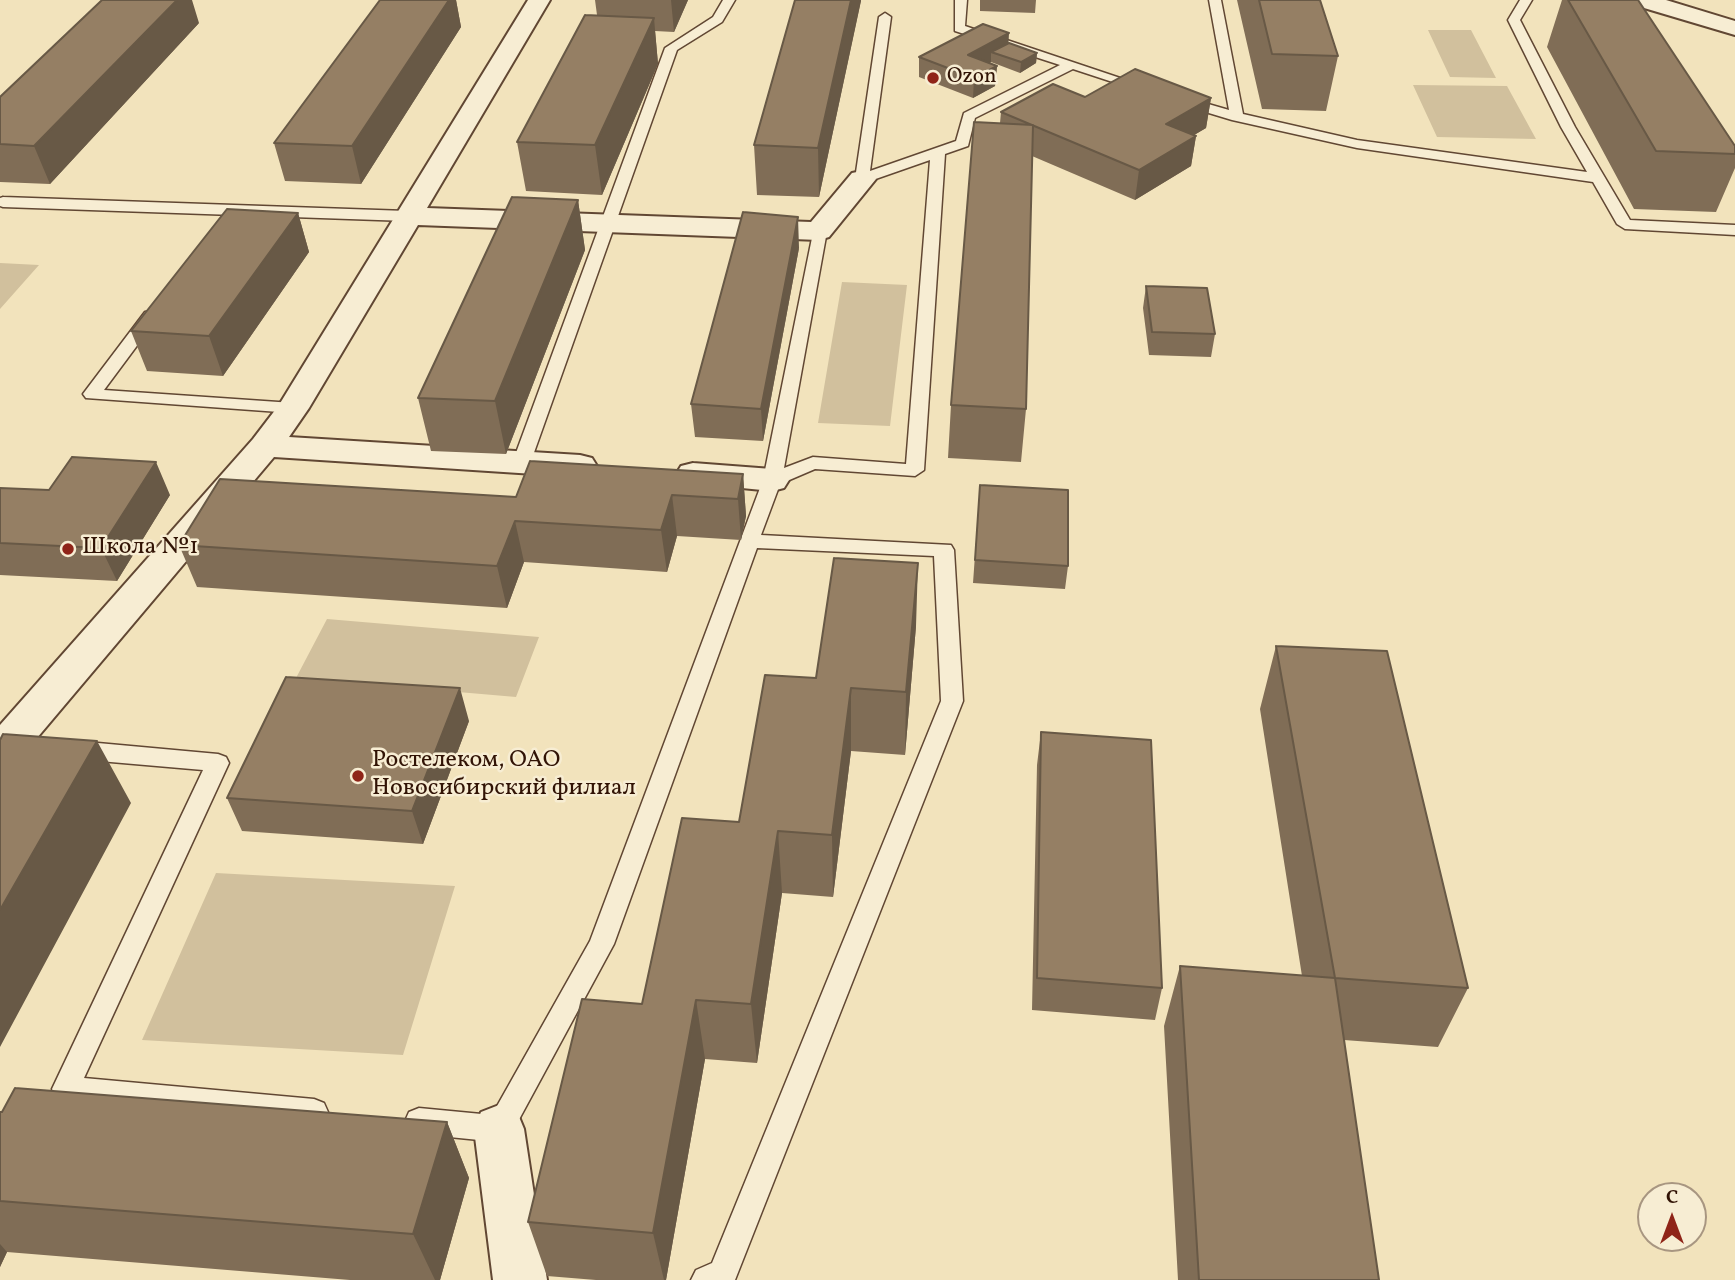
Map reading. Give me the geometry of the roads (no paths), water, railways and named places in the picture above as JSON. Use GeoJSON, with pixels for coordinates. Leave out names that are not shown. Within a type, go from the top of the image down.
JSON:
{"type":"FeatureCollection","features":[{"type":"Feature","properties":{"kind":"street"},"geometry":{"type":"LineString","coordinates":[[22,747],[293,408],[539,0]]}},
{"type":"Feature","properties":{"kind":"street"},"geometry":{"type":"LineString","coordinates":[[1642,0],[1735,28]]}},
{"type":"Feature","properties":{"kind":"street"},"geometry":{"type":"LineString","coordinates":[[407,216],[819,231],[862,179]]}},
{"type":"Feature","properties":{"kind":"street"},"geometry":{"type":"LineString","coordinates":[[265,446],[605,467]]}},
{"type":"Feature","properties":{"kind":"street"},"geometry":{"type":"LineString","coordinates":[[661,472],[772,480]]}},
{"type":"Feature","properties":{"kind":"street"},"geometry":{"type":"LineString","coordinates":[[499,1129],[520,1280]]}},
{"type":"Feature","properties":{"kind":"lane"},"geometry":{"type":"LineString","coordinates":[[522,461],[671,48],[718,19],[729,0]]}},
{"type":"Feature","properties":{"kind":"lane"},"geometry":{"type":"LineString","coordinates":[[961,0],[959,28],[1069,66],[1237,117],[1357,144],[1597,178]]}},
{"type":"Feature","properties":{"kind":"lane"},"geometry":{"type":"LineString","coordinates":[[1215,0],[1237,117]]}},
{"type":"Feature","properties":{"kind":"lane"},"geometry":{"type":"LineString","coordinates":[[1526,0],[1514,20],[1597,178],[1625,224],[1735,230]]}},
{"type":"Feature","properties":{"kind":"lane"},"geometry":{"type":"LineString","coordinates":[[885,17],[862,179],[963,143],[969,116],[1069,66]]}},
{"type":"Feature","properties":{"kind":"lane"},"geometry":{"type":"LineString","coordinates":[[772,480],[813,463],[915,470],[938,153]]}},
{"type":"Feature","properties":{"kind":"lane"},"geometry":{"type":"LineString","coordinates":[[3,202],[407,216]]}},
{"type":"Feature","properties":{"kind":"lane"},"geometry":{"type":"LineString","coordinates":[[391,1119],[499,1129],[601,944],[772,480],[819,231]]}},
{"type":"Feature","properties":{"kind":"lane"},"geometry":{"type":"LineString","coordinates":[[165,299],[92,394],[293,408]]}},
{"type":"Feature","properties":{"kind":"lane"},"geometry":{"type":"LineString","coordinates":[[706,1280],[722,1275],[952,701],[944,550],[749,541]]}},
{"type":"Feature","properties":{"kind":"lane"},"geometry":{"type":"LineString","coordinates":[[22,747],[218,763],[66,1088],[337,1114]]}},
{"type":"Feature","properties":{"kind":"place","name":"Ozon"},"geometry":{"type":"Point","coordinates":[933,78]}},
{"type":"Feature","properties":{"kind":"place","name":"Школа №1"},"geometry":{"type":"Point","coordinates":[68,549]}},
{"type":"Feature","properties":{"kind":"place","name":"Ростелеком, ОАО Новосибирский филиал"},"geometry":{"type":"Point","coordinates":[358,776]}}]}
